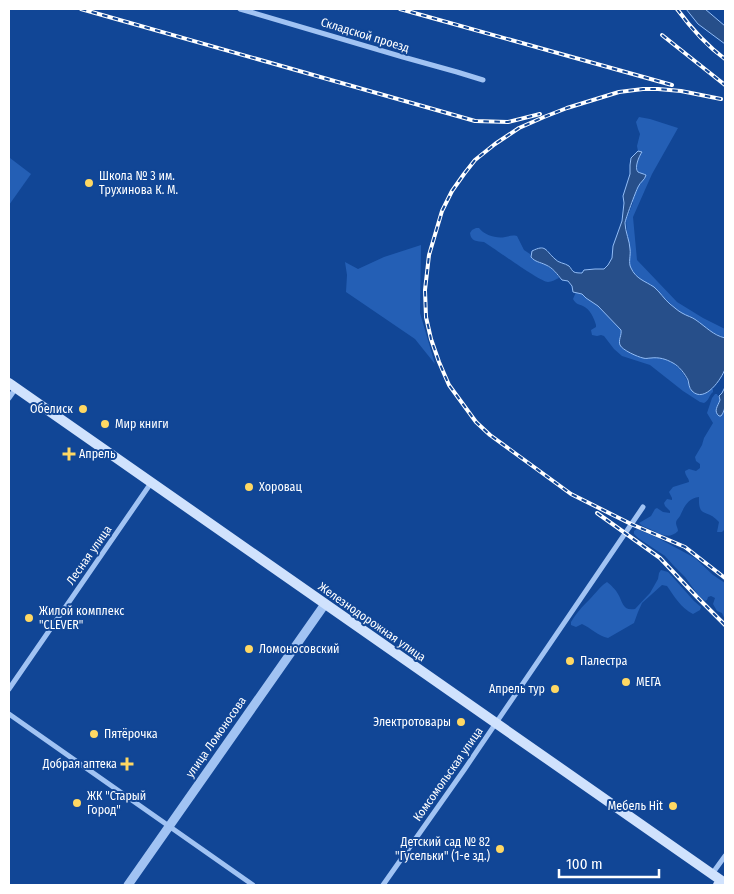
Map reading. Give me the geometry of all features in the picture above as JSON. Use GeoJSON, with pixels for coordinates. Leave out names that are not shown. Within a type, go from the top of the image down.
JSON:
{"type":"FeatureCollection","features":[{"type":"Feature","properties":{"kind":"main road","name":"Железнодорожная улица"},"geometry":{"type":"LineString","coordinates":[[12,386],[712,874],[722,883]]}},
{"type":"Feature","properties":{"kind":"street","name":"Складской проезд"},"geometry":{"type":"LineString","coordinates":[[240,9],[483,80]]}},
{"type":"Feature","properties":{"kind":"street"},"geometry":{"type":"LineString","coordinates":[[9,398],[12,386]]}},
{"type":"Feature","properties":{"kind":"street","name":"Лесная улица"},"geometry":{"type":"LineString","coordinates":[[9,689],[151,483]]}},
{"type":"Feature","properties":{"kind":"street","name":"Комсомольская улица"},"geometry":{"type":"LineString","coordinates":[[383,885],[643,507]]}},
{"type":"Feature","properties":{"kind":"street","name":"улица Ломоносова"},"geometry":{"type":"LineString","coordinates":[[128,885],[326,604]]}},
{"type":"Feature","properties":{"kind":"street"},"geometry":{"type":"LineString","coordinates":[[9,714],[254,885]]}},
{"type":"Feature","properties":{"kind":"street"},"geometry":{"type":"LineString","coordinates":[[712,874],[725,856]]}},
{"type":"Feature","properties":{"kind":"shaded area"},"geometry":{"type":"Polygon","coordinates":[[[686,9],[705,9],[725,26],[725,44],[698,24],[686,9]]]}},
{"type":"Feature","properties":{"kind":"shaded area"},"geometry":{"type":"Polygon","coordinates":[[[639,117],[678,128],[652,174],[633,217],[637,260],[677,302],[725,329],[725,338],[708,330],[697,320],[683,314],[654,288],[640,279],[630,266],[630,246],[626,220],[636,189],[646,175],[639,173],[637,168],[642,152],[638,151],[637,146],[640,134],[636,122],[639,117]]]}},
{"type":"Feature","properties":{"kind":"shaded area"},"geometry":{"type":"Polygon","coordinates":[[[638,151],[642,152],[637,162],[637,170],[646,175],[639,185],[625,223],[630,246],[630,266],[638,277],[654,287],[678,310],[713,333],[725,338],[725,369],[717,383],[702,394],[692,391],[685,375],[673,363],[660,358],[641,357],[621,347],[621,330],[598,306],[582,294],[573,292],[572,286],[568,281],[562,280],[551,268],[531,257],[532,251],[543,248],[556,260],[569,266],[575,272],[582,273],[584,270],[604,269],[612,258],[613,246],[622,221],[623,196],[630,174],[631,158],[638,151]]]}},
{"type":"Feature","properties":{"kind":"shaded area"},"geometry":{"type":"Polygon","coordinates":[[[9,159],[31,174],[9,205],[9,159]]]}},
{"type":"Feature","properties":{"kind":"shaded area"},"geometry":{"type":"Polygon","coordinates":[[[476,228],[495,237],[517,236],[524,250],[531,257],[551,268],[559,278],[549,282],[543,281],[484,242],[473,240],[470,233],[476,228]]]}},
{"type":"Feature","properties":{"kind":"shaded area"},"geometry":{"type":"Polygon","coordinates":[[[421,245],[420,313],[435,364],[415,339],[346,292],[347,275],[345,262],[358,269],[384,257],[421,245]]]}},
{"type":"Feature","properties":{"kind":"shaded area"},"geometry":{"type":"Polygon","coordinates":[[[576,292],[598,305],[620,328],[622,333],[620,340],[625,350],[634,355],[646,358],[660,358],[671,362],[683,373],[690,388],[708,392],[713,388],[713,392],[707,401],[704,403],[700,402],[650,365],[622,356],[604,336],[592,335],[591,330],[596,327],[595,322],[588,309],[576,303],[573,299],[576,292]]]}},
{"type":"Feature","properties":{"kind":"shaded area"},"geometry":{"type":"Polygon","coordinates":[[[725,387],[725,406],[723,413],[719,416],[716,410],[720,400],[719,396],[725,387]]]}},
{"type":"Feature","properties":{"kind":"shaded area"},"geometry":{"type":"Polygon","coordinates":[[[715,394],[717,394],[720,400],[716,410],[724,413],[725,406],[725,529],[722,532],[717,532],[719,522],[702,511],[699,497],[692,499],[685,506],[676,521],[678,531],[675,534],[668,536],[642,526],[639,523],[651,516],[657,508],[663,512],[670,513],[664,503],[667,499],[672,500],[669,492],[673,487],[689,482],[685,471],[689,469],[696,471],[700,468],[700,464],[696,461],[695,457],[713,423],[707,413],[715,394]]]}},
{"type":"Feature","properties":{"kind":"shaded area"},"geometry":{"type":"Polygon","coordinates":[[[637,529],[695,558],[713,575],[725,583],[725,620],[722,613],[717,611],[713,604],[715,598],[711,596],[705,601],[698,595],[685,577],[665,556],[634,534],[634,531],[637,529]]]}},
{"type":"Feature","properties":{"kind":"shaded area"},"geometry":{"type":"Polygon","coordinates":[[[661,570],[670,574],[701,607],[700,610],[693,614],[678,602],[667,586],[662,585],[642,603],[634,623],[608,638],[601,636],[582,624],[576,627],[571,625],[571,622],[580,610],[607,582],[616,591],[625,607],[635,609],[650,593],[661,570]]]}},
{"type":"Feature","properties":{"kind":"railway"},"geometry":{"type":"LineString","coordinates":[[81,9],[475,121],[508,122],[540,114]]}},
{"type":"Feature","properties":{"kind":"railway"},"geometry":{"type":"LineString","coordinates":[[400,9],[672,85]]}},
{"type":"Feature","properties":{"kind":"railway"},"geometry":{"type":"LineString","coordinates":[[677,9],[699,36],[725,59]]}},
{"type":"Feature","properties":{"kind":"railway"},"geometry":{"type":"LineString","coordinates":[[662,35],[725,85]]}},
{"type":"Feature","properties":{"kind":"railway"},"geometry":{"type":"LineString","coordinates":[[721,99],[681,91],[658,89],[619,92],[567,108],[519,128],[475,160],[452,191],[442,211],[429,255],[425,290],[426,317],[439,362],[449,385],[476,422],[490,435],[571,494],[631,524],[685,547],[725,578]]}},
{"type":"Feature","properties":{"kind":"railway"},"geometry":{"type":"LineString","coordinates":[[597,513],[660,558],[725,625]]}},
{"type":"Feature","properties":{"kind":"place","name":"Школа № 3 им. Трухинова К. М."},"geometry":{"type":"Point","coordinates":[89,183]}},
{"type":"Feature","properties":{"kind":"place","name":"Обелиск"},"geometry":{"type":"Point","coordinates":[83,409]}},
{"type":"Feature","properties":{"kind":"place","name":"Мир книги"},"geometry":{"type":"Point","coordinates":[105,424]}},
{"type":"Feature","properties":{"kind":"place","name":"Апрель"},"geometry":{"type":"Point","coordinates":[69,454]}},
{"type":"Feature","properties":{"kind":"place","name":"Хоровац"},"geometry":{"type":"Point","coordinates":[249,487]}},
{"type":"Feature","properties":{"kind":"place","name":"Жилой комплекс \"СLEVER\""},"geometry":{"type":"Point","coordinates":[29,618]}},
{"type":"Feature","properties":{"kind":"place","name":"Ломоносовский"},"geometry":{"type":"Point","coordinates":[249,649]}},
{"type":"Feature","properties":{"kind":"place","name":"Палестра"},"geometry":{"type":"Point","coordinates":[570,661]}},
{"type":"Feature","properties":{"kind":"place","name":"МЕГА"},"geometry":{"type":"Point","coordinates":[626,682]}},
{"type":"Feature","properties":{"kind":"place","name":"Апрель тур"},"geometry":{"type":"Point","coordinates":[555,689]}},
{"type":"Feature","properties":{"kind":"place","name":"Электротовары"},"geometry":{"type":"Point","coordinates":[461,722]}},
{"type":"Feature","properties":{"kind":"place","name":"Пятёрочка"},"geometry":{"type":"Point","coordinates":[94,734]}},
{"type":"Feature","properties":{"kind":"place","name":"Добрая аптека"},"geometry":{"type":"Point","coordinates":[127,764]}},
{"type":"Feature","properties":{"kind":"place","name":"ЖК \"Старый Город\""},"geometry":{"type":"Point","coordinates":[77,803]}},
{"type":"Feature","properties":{"kind":"place","name":"Мебель Hit"},"geometry":{"type":"Point","coordinates":[673,806]}},
{"type":"Feature","properties":{"kind":"place","name":"Детский сад № 82 \"Гусельки\" (1-е зд.)"},"geometry":{"type":"Point","coordinates":[500,849]}}]}
